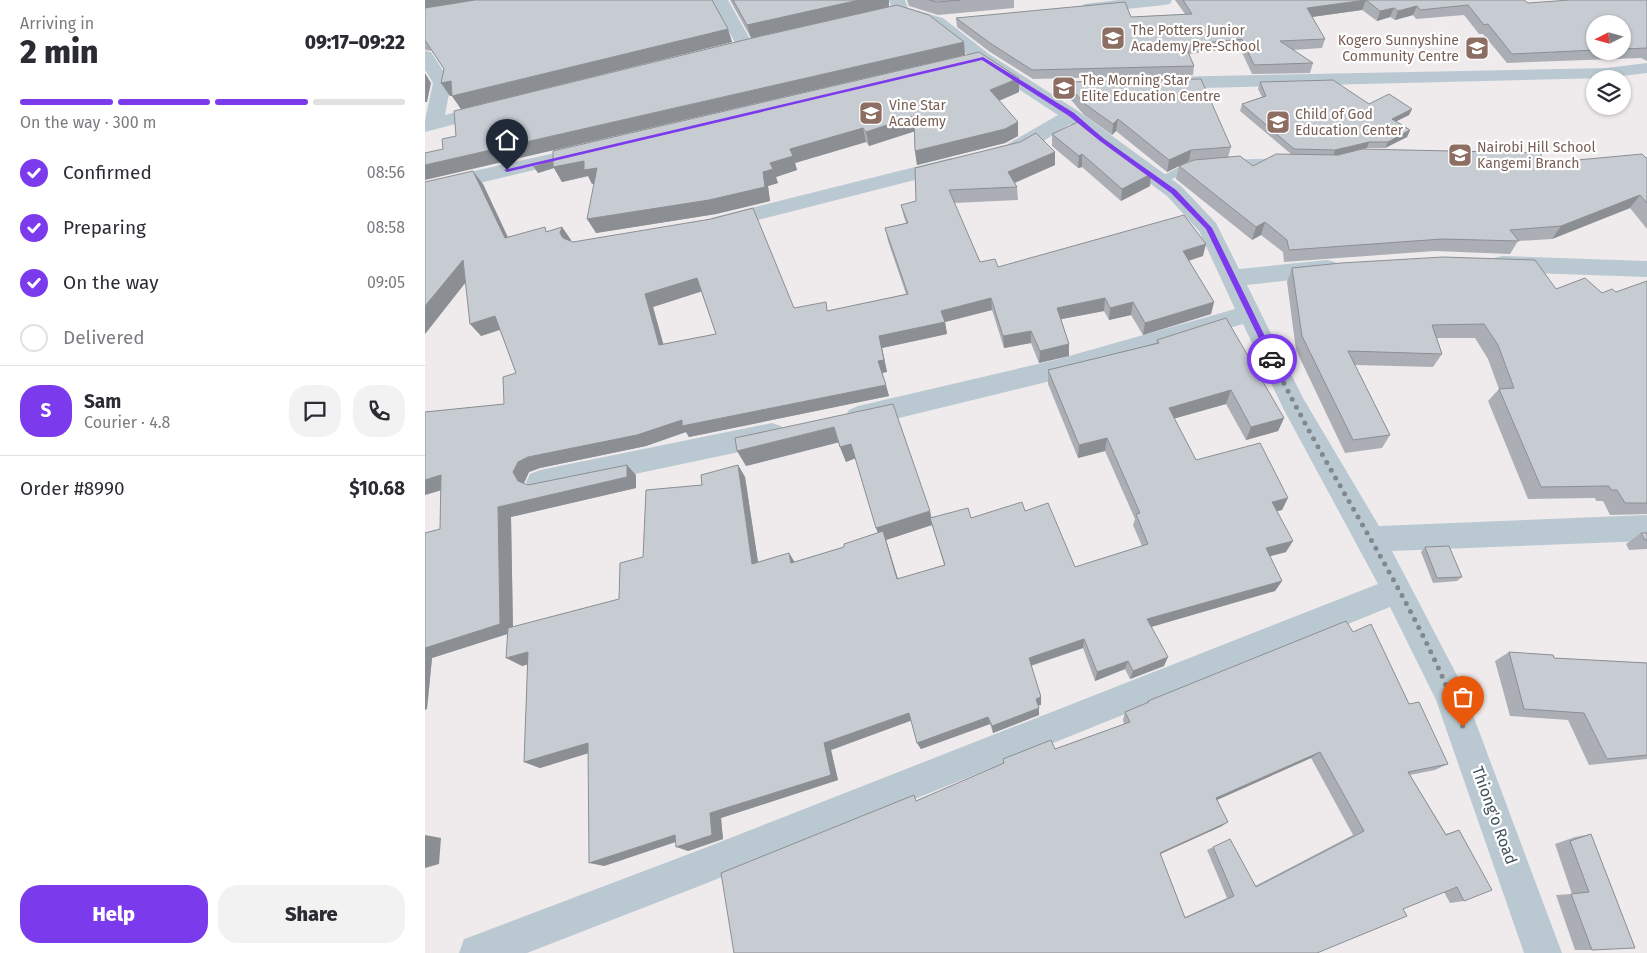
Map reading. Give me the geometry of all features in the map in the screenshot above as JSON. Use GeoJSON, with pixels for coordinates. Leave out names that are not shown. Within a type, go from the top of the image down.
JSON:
{"type":"FeatureCollection","features":[{"type":"Feature","properties":{"kind":"street"},"geometry":{"type":"LineString","coordinates":[[720,0],[737,48],[765,41]]}},
{"type":"Feature","properties":{"kind":"street"},"geometry":{"type":"LineString","coordinates":[[1075,10],[1164,0]]}},
{"type":"Feature","properties":{"kind":"street","name":"Thiong'o Road"},"geometry":{"type":"LineString","coordinates":[[892,9],[937,22],[973,60],[1028,87],[1071,115],[1174,192],[1209,228],[1293,403],[1371,539],[1450,694],[1543,953]]}},
{"type":"Feature","properties":{"kind":"street"},"geometry":{"type":"LineString","coordinates":[[937,22],[963,20]]}},
{"type":"Feature","properties":{"kind":"street"},"geometry":{"type":"LineString","coordinates":[[425,56],[442,83],[430,125]]}},
{"type":"Feature","properties":{"kind":"street"},"geometry":{"type":"LineString","coordinates":[[1144,83],[1606,73],[1647,68]]}},
{"type":"Feature","properties":{"kind":"street"},"geometry":{"type":"LineString","coordinates":[[1028,87],[1057,86]]}},
{"type":"Feature","properties":{"kind":"street"},"geometry":{"type":"LineString","coordinates":[[430,125],[505,106]]}},
{"type":"Feature","properties":{"kind":"street"},"geometry":{"type":"LineString","coordinates":[[697,227],[1013,149],[1071,115]]}},
{"type":"Feature","properties":{"kind":"street"},"geometry":{"type":"LineString","coordinates":[[425,189],[607,147]]}},
{"type":"Feature","properties":{"kind":"street"},"geometry":{"type":"LineString","coordinates":[[1484,263],[1647,269]]}},
{"type":"Feature","properties":{"kind":"street"},"geometry":{"type":"LineString","coordinates":[[1234,278],[1344,266]]}},
{"type":"Feature","properties":{"kind":"street"},"geometry":{"type":"LineString","coordinates":[[833,422],[1006,384],[1110,356],[1251,313]]}},
{"type":"Feature","properties":{"kind":"street"},"geometry":{"type":"LineString","coordinates":[[540,482],[794,430]]}},
{"type":"Feature","properties":{"kind":"street"},"geometry":{"type":"LineString","coordinates":[[1371,539],[1647,528]]}},
{"type":"Feature","properties":{"kind":"street"},"geometry":{"type":"LineString","coordinates":[[478,953],[711,863],[1397,590]]}},
{"type":"Feature","properties":{"kind":"lane"},"geometry":{"type":"LineString","coordinates":[[1158,181],[1189,167],[1263,161],[1293,162]]}},
{"type":"Feature","properties":{"kind":"building"},"geometry":{"type":"Polygon","coordinates":[[[475,0],[712,0],[728,29],[452,96],[451,81],[441,83],[444,69],[425,40],[425,8],[475,0]]]}},
{"type":"Feature","properties":{"kind":"building"},"geometry":{"type":"Polygon","coordinates":[[[733,0],[859,0],[747,25],[733,0]]]}},
{"type":"Feature","properties":{"kind":"building"},"geometry":{"type":"Polygon","coordinates":[[[929,0],[960,0],[937,2],[929,0]]]}},
{"type":"Feature","properties":{"kind":"building"},"geometry":{"type":"Polygon","coordinates":[[[1183,0],[1366,0],[1307,8],[1325,39],[1280,41],[1313,63],[1254,65],[1242,39],[1185,45],[1194,66],[1032,70],[956,18],[1125,2],[1131,17],[1192,14],[1183,0]]]}},
{"type":"Feature","properties":{"kind":"building"},"geometry":{"type":"Polygon","coordinates":[[[1366,0],[1524,0],[1528,3],[1570,0],[1647,0],[1647,48],[1631,49],[1631,15],[1586,15],[1586,50],[1512,54],[1488,24],[1484,25],[1468,5],[1420,10],[1417,6],[1398,11],[1394,8],[1380,11],[1366,0]]]}},
{"type":"Feature","properties":{"kind":"building"},"geometry":{"type":"Polygon","coordinates":[[[897,5],[929,15],[964,42],[425,165],[425,153],[443,149],[442,139],[456,136],[454,111],[744,40],[897,5]]]}},
{"type":"Feature","properties":{"kind":"building"},"geometry":{"type":"Polygon","coordinates":[[[979,52],[1019,78],[990,90],[1018,122],[1005,129],[915,151],[914,116],[866,132],[863,128],[790,149],[793,156],[770,163],[773,169],[763,172],[765,187],[709,200],[587,219],[597,168],[584,170],[584,161],[553,167],[553,151],[979,52]]]}},
{"type":"Feature","properties":{"kind":"building"},"geometry":{"type":"Polygon","coordinates":[[[1201,79],[1231,147],[1191,150],[1169,160],[1118,119],[1113,124],[1085,104],[1065,82],[1201,79]]]}},
{"type":"Feature","properties":{"kind":"building"},"geometry":{"type":"Polygon","coordinates":[[[1333,80],[1369,104],[1389,94],[1412,109],[1392,119],[1410,130],[1388,142],[1369,142],[1335,150],[1294,149],[1242,104],[1266,96],[1260,82],[1333,80]]]}},
{"type":"Feature","properties":{"kind":"building"},"geometry":{"type":"Polygon","coordinates":[[[1080,121],[1151,174],[1122,189],[1082,154],[1079,156],[1052,134],[1080,121]]]}},
{"type":"Feature","properties":{"kind":"building"},"geometry":{"type":"Polygon","coordinates":[[[1036,133],[1055,152],[1008,172],[1017,187],[949,190],[980,262],[995,259],[998,267],[1184,215],[1206,244],[1183,251],[1214,302],[1145,323],[1133,302],[1110,308],[1105,298],[1057,308],[1069,344],[1040,351],[1031,331],[1003,336],[991,298],[941,311],[945,322],[879,336],[884,360],[878,361],[886,385],[682,426],[682,420],[637,435],[528,457],[518,462],[513,472],[518,481],[528,485],[627,465],[627,477],[498,507],[500,624],[425,648],[425,533],[440,529],[441,475],[425,480],[425,412],[504,404],[503,377],[516,373],[495,316],[470,324],[463,260],[425,306],[425,182],[473,171],[505,238],[545,227],[546,232],[562,227],[560,233],[563,238],[573,242],[711,219],[753,208],[794,308],[826,302],[827,311],[908,294],[885,228],[908,223],[901,205],[916,201],[915,168],[1020,142],[1036,133]],[[697,278],[645,294],[659,345],[716,334],[697,278]]]}},
{"type":"Feature","properties":{"kind":"building"},"geometry":{"type":"Polygon","coordinates":[[[1362,149],[1540,153],[1545,163],[1642,154],[1647,158],[1647,203],[1640,195],[1561,226],[1510,230],[1519,241],[1442,239],[1289,250],[1287,240],[1265,222],[1256,227],[1179,166],[1194,160],[1240,156],[1253,166],[1276,154],[1338,155],[1362,149]]]}},
{"type":"Feature","properties":{"kind":"building"},"geometry":{"type":"Polygon","coordinates":[[[553,160],[534,167],[533,165],[553,160]]]}},
{"type":"Feature","properties":{"kind":"building"},"geometry":{"type":"Polygon","coordinates":[[[1443,257],[1535,260],[1556,289],[1585,278],[1602,293],[1612,289],[1616,292],[1647,281],[1647,503],[1625,503],[1617,490],[1611,490],[1609,486],[1541,487],[1499,389],[1514,388],[1498,345],[1484,324],[1432,325],[1442,354],[1348,351],[1390,435],[1353,440],[1302,336],[1292,268],[1443,257]]]}},
{"type":"Feature","properties":{"kind":"building"},"geometry":{"type":"Polygon","coordinates":[[[1226,318],[1284,418],[1251,427],[1231,390],[1169,408],[1196,460],[1260,443],[1288,498],[1272,502],[1293,541],[1266,548],[1282,581],[1147,619],[1168,657],[1133,671],[1128,661],[1097,672],[1084,639],[1029,658],[1041,697],[1036,699],[1039,708],[992,726],[988,717],[917,743],[909,713],[824,743],[831,775],[710,813],[712,835],[676,847],[675,835],[589,863],[588,743],[524,762],[528,652],[506,658],[508,628],[619,599],[620,563],[643,557],[646,490],[702,485],[701,475],[738,465],[752,564],[789,553],[791,563],[844,547],[844,544],[883,531],[897,579],[945,565],[930,518],[968,508],[971,518],[1022,502],[1025,511],[1048,503],[1075,567],[1148,544],[1136,514],[1140,513],[1107,438],[1079,445],[1048,370],[1159,343],[1157,340],[1226,318]]]}},
{"type":"Feature","properties":{"kind":"building"},"geometry":{"type":"Polygon","coordinates":[[[893,404],[930,511],[876,528],[851,444],[840,447],[834,427],[737,451],[735,438],[893,404]]]}},
{"type":"Feature","properties":{"kind":"building"},"geometry":{"type":"Polygon","coordinates":[[[1641,533],[1647,533],[1647,540],[1645,540],[1641,533]]]}},
{"type":"Feature","properties":{"kind":"building"},"geometry":{"type":"Polygon","coordinates":[[[1449,546],[1462,577],[1437,578],[1425,547],[1449,546]]]}},
{"type":"Feature","properties":{"kind":"building"},"geometry":{"type":"Polygon","coordinates":[[[1346,621],[1353,632],[1371,624],[1409,704],[1419,702],[1448,764],[1408,772],[1446,835],[1459,830],[1492,890],[1464,901],[1457,887],[1403,909],[1407,916],[1317,953],[734,953],[721,873],[914,795],[916,801],[1004,763],[1003,759],[1051,740],[1055,749],[1130,722],[1125,712],[1346,621]],[[1320,752],[1216,798],[1228,822],[1160,853],[1185,918],[1234,896],[1213,847],[1230,839],[1256,887],[1364,831],[1320,752]]]}},
{"type":"Feature","properties":{"kind":"building"},"geometry":{"type":"Polygon","coordinates":[[[1509,652],[1553,655],[1554,658],[1647,663],[1647,755],[1607,759],[1584,713],[1524,709],[1509,652]]]}},
{"type":"Feature","properties":{"kind":"building"},"geometry":{"type":"Polygon","coordinates":[[[1591,834],[1635,948],[1592,950],[1571,894],[1589,892],[1570,841],[1591,834]]]}},
{"type":"Feature","properties":{"kind":"way so far"},"geometry":{"type":"LineString","coordinates":[[1272,359],[1293,403],[1371,539],[1450,694],[1463,727]]}},
{"type":"Feature","properties":{"kind":"place","name":"The Potters Junior Academy Pre-School"},"geometry":{"type":"Point","coordinates":[1113,38]}},
{"type":"Feature","properties":{"kind":"place","name":"Kogero Sunnyshine Community Centre"},"geometry":{"type":"Point","coordinates":[1477,48]}},
{"type":"Feature","properties":{"kind":"place","name":"The Morning Star Elite Education Centre"},"geometry":{"type":"Point","coordinates":[1064,88]}},
{"type":"Feature","properties":{"kind":"place","name":"Vine Star Academy"},"geometry":{"type":"Point","coordinates":[871,113]}},
{"type":"Feature","properties":{"kind":"place","name":"Child of God Education Center"},"geometry":{"type":"Point","coordinates":[1278,122]}},
{"type":"Feature","properties":{"kind":"place","name":"Nairobi Hill School Kangemi Branch"},"geometry":{"type":"Point","coordinates":[1460,155]}},
{"type":"Feature","properties":{"kind":"route"},"geometry":{"type":"LineString","coordinates":[[507,170],[983,58],[1071,115],[1174,192],[1209,228],[1272,359]]}}]}
